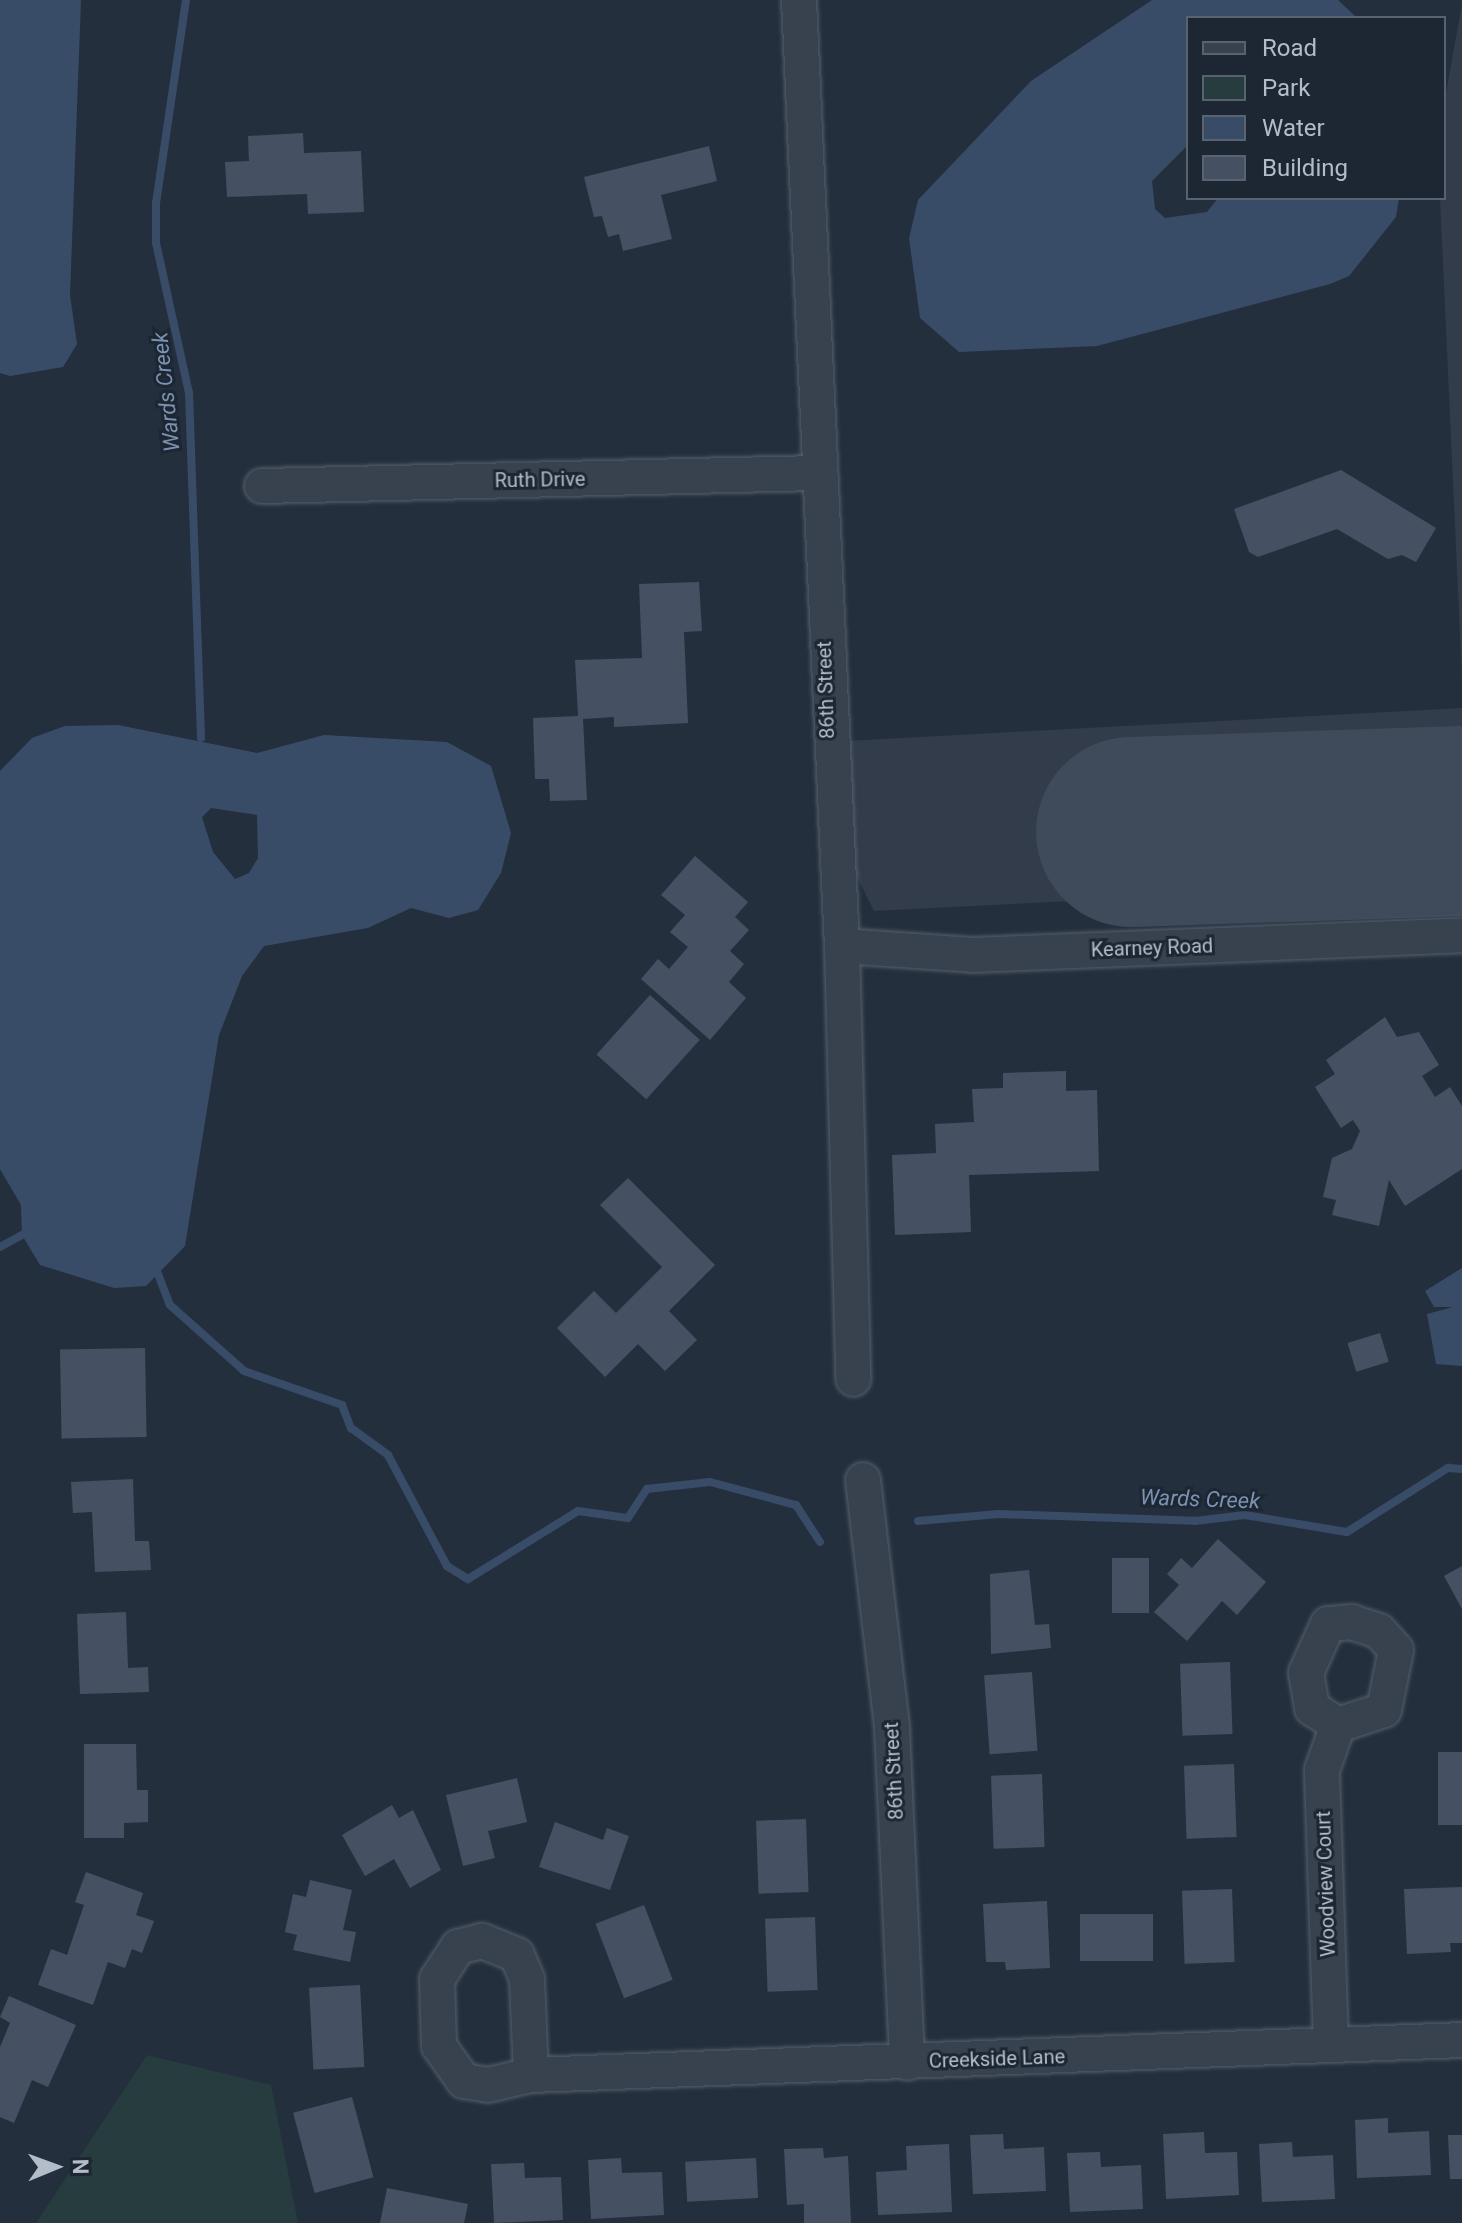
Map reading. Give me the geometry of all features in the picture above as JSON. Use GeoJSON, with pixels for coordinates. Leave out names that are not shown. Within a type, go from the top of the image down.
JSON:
{"type":"FeatureCollection","features":[{"type":"Feature","properties":{"kind":"street","name":"86th Street"},"geometry":{"type":"LineString","coordinates":[[799,0],[817,473],[842,946],[853,1379]]}},
{"type":"Feature","properties":{"kind":"street","name":"Ruth Drive"},"geometry":{"type":"LineString","coordinates":[[262,486],[817,473]]}},
{"type":"Feature","properties":{"kind":"street","name":"Kearney Road"},"geometry":{"type":"LineString","coordinates":[[842,946],[973,955],[1462,935]]}},
{"type":"Feature","properties":{"kind":"street","name":"86th Street"},"geometry":{"type":"LineString","coordinates":[[863,1480],[892,1728],[907,2063]]}},
{"type":"Feature","properties":{"kind":"street","name":"Woodview Court"},"geometry":{"type":"LineString","coordinates":[[1331,2045],[1322,1770],[1338,1725]]}},
{"type":"Feature","properties":{"kind":"street","name":"Creekside Lane"},"geometry":{"type":"LineString","coordinates":[[531,2075],[1462,2040]]}},
{"type":"Feature","properties":{"kind":"shaded area"},"geometry":{"type":"Polygon","coordinates":[[[1462,4],[1462,678],[1440,200],[1446,200],[1446,93],[1462,4]]]}},
{"type":"Feature","properties":{"kind":"shaded area"},"geometry":{"type":"Polygon","coordinates":[[[1462,708],[1462,881],[874,911],[852,867],[845,741],[1462,708]]]}},
{"type":"Feature","properties":{"kind":"green space"},"geometry":{"type":"Polygon","coordinates":[[[147,2055],[271,2085],[298,2223],[36,2223],[147,2055]]]}},
{"type":"Feature","properties":{"kind":"water"},"geometry":{"type":"Polygon","coordinates":[[[0,0],[81,0],[70,295],[77,344],[63,367],[10,376],[0,373],[0,0]]]}},
{"type":"Feature","properties":{"kind":"water"},"geometry":{"type":"Polygon","coordinates":[[[1152,0],[1338,0],[1355,16],[1186,16],[1186,147],[1152,181],[1155,209],[1165,218],[1207,212],[1216,200],[1399,200],[1396,217],[1349,276],[1330,284],[1097,346],[959,352],[920,318],[909,238],[918,200],[1031,81],[1152,0]]]}},
{"type":"Feature","properties":{"kind":"water"},"geometry":{"type":"Polygon","coordinates":[[[118,725],[257,753],[324,735],[447,742],[491,766],[511,833],[501,873],[478,910],[449,918],[411,908],[368,928],[264,946],[242,976],[219,1035],[185,1246],[146,1286],[114,1288],[40,1265],[22,1235],[21,1205],[0,1169],[0,771],[32,738],[65,726],[118,725]],[[211,808],[202,817],[213,852],[235,879],[249,873],[258,858],[257,815],[211,808]]]}},
{"type":"Feature","properties":{"kind":"water"},"geometry":{"type":"Polygon","coordinates":[[[1462,1268],[1462,1366],[1436,1364],[1427,1314],[1453,1307],[1434,1307],[1425,1291],[1462,1268]]]}},
{"type":"Feature","properties":{"kind":"building"},"geometry":{"type":"Polygon","coordinates":[[[303,133],[304,153],[361,151],[364,212],[308,214],[307,194],[227,197],[225,162],[249,161],[248,136],[303,133]]]}},
{"type":"Feature","properties":{"kind":"building"},"geometry":{"type":"Polygon","coordinates":[[[709,146],[717,181],[661,195],[672,239],[623,251],[619,234],[608,237],[602,216],[594,217],[584,177],[709,146]]]}},
{"type":"Feature","properties":{"kind":"building"},"geometry":{"type":"Polygon","coordinates":[[[1341,470],[1436,528],[1416,562],[1402,555],[1388,559],[1337,529],[1258,557],[1249,552],[1234,509],[1341,470]]]}},
{"type":"Feature","properties":{"kind":"building"},"geometry":{"type":"Polygon","coordinates":[[[699,582],[702,631],[684,632],[688,723],[614,727],[614,717],[583,719],[587,800],[550,801],[549,779],[535,779],[533,718],[578,716],[575,660],[642,658],[639,584],[699,582]]]}},
{"type":"Feature","properties":{"kind":"building"},"geometry":{"type":"Polygon","coordinates":[[[695,856],[748,902],[735,917],[749,930],[730,951],[744,964],[729,982],[746,998],[710,1040],[641,979],[658,959],[669,969],[688,947],[670,932],[685,915],[661,895],[695,856]]]}},
{"type":"Feature","properties":{"kind":"building"},"geometry":{"type":"Polygon","coordinates":[[[650,995],[700,1040],[646,1099],[596,1054],[650,995]]]}},
{"type":"Feature","properties":{"kind":"building"},"geometry":{"type":"Polygon","coordinates":[[[1385,1017],[1397,1037],[1419,1032],[1439,1065],[1422,1076],[1435,1097],[1450,1087],[1462,1106],[1462,1169],[1405,1206],[1389,1180],[1379,1226],[1332,1215],[1336,1200],[1323,1197],[1332,1158],[1352,1149],[1360,1131],[1353,1120],[1341,1128],[1315,1087],[1335,1074],[1326,1060],[1385,1017]]]}},
{"type":"Feature","properties":{"kind":"building"},"geometry":{"type":"Polygon","coordinates":[[[1066,1071],[1066,1091],[1097,1090],[1099,1171],[969,1175],[971,1232],[895,1235],[892,1155],[936,1153],[935,1124],[974,1122],[972,1089],[1003,1088],[1003,1073],[1066,1071]]]}},
{"type":"Feature","properties":{"kind":"building"},"geometry":{"type":"Polygon","coordinates":[[[628,1178],[715,1265],[669,1311],[697,1340],[665,1371],[638,1344],[605,1377],[557,1328],[594,1291],[616,1313],[662,1267],[600,1205],[628,1178]]]}},
{"type":"Feature","properties":{"kind":"building"},"geometry":{"type":"Polygon","coordinates":[[[1380,1333],[1389,1362],[1356,1372],[1347,1343],[1380,1333]]]}},
{"type":"Feature","properties":{"kind":"building"},"geometry":{"type":"Polygon","coordinates":[[[145,1348],[147,1437],[62,1438],[60,1349],[145,1348]]]}},
{"type":"Feature","properties":{"kind":"building"},"geometry":{"type":"Polygon","coordinates":[[[133,1479],[135,1541],[149,1541],[151,1570],[95,1572],[92,1512],[73,1513],[71,1482],[133,1479]]]}},
{"type":"Feature","properties":{"kind":"building"},"geometry":{"type":"Polygon","coordinates":[[[1218,1539],[1266,1582],[1237,1615],[1222,1601],[1187,1641],[1154,1612],[1179,1585],[1167,1574],[1181,1558],[1192,1568],[1218,1539]]]}},
{"type":"Feature","properties":{"kind":"building"},"geometry":{"type":"Polygon","coordinates":[[[1112,1558],[1149,1558],[1149,1613],[1112,1613],[1112,1558]]]}},
{"type":"Feature","properties":{"kind":"building"},"geometry":{"type":"Polygon","coordinates":[[[1462,1566],[1462,1609],[1444,1576],[1462,1566]]]}},
{"type":"Feature","properties":{"kind":"building"},"geometry":{"type":"Polygon","coordinates":[[[1029,1570],[1035,1625],[1049,1624],[1051,1648],[991,1654],[990,1574],[1029,1570]]]}},
{"type":"Feature","properties":{"kind":"building"},"geometry":{"type":"Polygon","coordinates":[[[126,1612],[128,1668],[148,1667],[149,1692],[80,1694],[77,1614],[126,1612]]]}},
{"type":"Feature","properties":{"kind":"building"},"geometry":{"type":"Polygon","coordinates":[[[1230,1662],[1233,1734],[1183,1736],[1180,1664],[1230,1662]]]}},
{"type":"Feature","properties":{"kind":"building"},"geometry":{"type":"Polygon","coordinates":[[[1032,1672],[1038,1751],[990,1754],[984,1675],[1032,1672]]]}},
{"type":"Feature","properties":{"kind":"building"},"geometry":{"type":"Polygon","coordinates":[[[84,1744],[136,1744],[137,1790],[148,1790],[148,1822],[124,1823],[124,1838],[84,1838],[84,1744]]]}},
{"type":"Feature","properties":{"kind":"building"},"geometry":{"type":"Polygon","coordinates":[[[1438,1752],[1462,1752],[1462,1825],[1438,1825],[1438,1752]]]}},
{"type":"Feature","properties":{"kind":"building"},"geometry":{"type":"Polygon","coordinates":[[[1234,1764],[1237,1837],[1187,1839],[1184,1766],[1234,1764]]]}},
{"type":"Feature","properties":{"kind":"building"},"geometry":{"type":"Polygon","coordinates":[[[1042,1774],[1045,1847],[994,1849],[991,1776],[1042,1774]]]}},
{"type":"Feature","properties":{"kind":"building"},"geometry":{"type":"Polygon","coordinates":[[[517,1778],[527,1822],[488,1831],[495,1858],[463,1866],[446,1795],[517,1778]]]}},
{"type":"Feature","properties":{"kind":"building"},"geometry":{"type":"Polygon","coordinates":[[[392,1805],[399,1818],[413,1810],[441,1870],[410,1888],[394,1859],[365,1876],[342,1835],[392,1805]]]}},
{"type":"Feature","properties":{"kind":"building"},"geometry":{"type":"Polygon","coordinates":[[[806,1819],[809,1892],[759,1894],[756,1821],[806,1819]]]}},
{"type":"Feature","properties":{"kind":"building"},"geometry":{"type":"Polygon","coordinates":[[[555,1822],[603,1840],[607,1828],[629,1836],[610,1890],[539,1867],[555,1822]]]}},
{"type":"Feature","properties":{"kind":"building"},"geometry":{"type":"Polygon","coordinates":[[[86,1872],[143,1893],[136,1915],[154,1921],[142,1953],[132,1949],[125,1968],[108,1962],[93,2005],[38,1985],[51,1949],[67,1955],[84,1905],[75,1902],[86,1872]]]}},
{"type":"Feature","properties":{"kind":"building"},"geometry":{"type":"Polygon","coordinates":[[[310,1880],[352,1890],[343,1930],[356,1932],[350,1962],[293,1950],[297,1935],[285,1932],[293,1894],[306,1897],[310,1880]]]}},
{"type":"Feature","properties":{"kind":"building"},"geometry":{"type":"Polygon","coordinates":[[[1462,1887],[1462,1943],[1450,1943],[1451,1952],[1407,1954],[1404,1889],[1462,1887]]]}},
{"type":"Feature","properties":{"kind":"building"},"geometry":{"type":"Polygon","coordinates":[[[1232,1889],[1235,1962],[1185,1964],[1182,1891],[1232,1889]]]}},
{"type":"Feature","properties":{"kind":"building"},"geometry":{"type":"Polygon","coordinates":[[[1047,1901],[1050,1968],[1006,1970],[1005,1962],[986,1962],[983,1904],[1047,1901]]]}},
{"type":"Feature","properties":{"kind":"building"},"geometry":{"type":"Polygon","coordinates":[[[644,1905],[673,1980],[624,1998],[595,1924],[644,1905]]]}},
{"type":"Feature","properties":{"kind":"building"},"geometry":{"type":"Polygon","coordinates":[[[1080,1914],[1153,1914],[1153,1961],[1080,1961],[1080,1914]]]}},
{"type":"Feature","properties":{"kind":"building"},"geometry":{"type":"Polygon","coordinates":[[[815,1917],[818,1990],[768,1992],[765,1919],[815,1917]]]}},
{"type":"Feature","properties":{"kind":"building"},"geometry":{"type":"Polygon","coordinates":[[[360,1985],[364,2067],[313,2070],[309,1988],[360,1985]]]}},
{"type":"Feature","properties":{"kind":"building"},"geometry":{"type":"Polygon","coordinates":[[[9,1996],[76,2025],[48,2087],[32,2080],[14,2123],[0,2117],[0,2047],[10,2023],[0,2017],[9,1996]]]}},
{"type":"Feature","properties":{"kind":"building"},"geometry":{"type":"Polygon","coordinates":[[[352,2097],[373,2177],[315,2193],[293,2113],[352,2097]]]}},
{"type":"Feature","properties":{"kind":"building"},"geometry":{"type":"Polygon","coordinates":[[[1388,2118],[1388,2133],[1429,2131],[1431,2175],[1357,2178],[1355,2120],[1388,2118]]]}},
{"type":"Feature","properties":{"kind":"building"},"geometry":{"type":"Polygon","coordinates":[[[1204,2132],[1205,2153],[1237,2152],[1239,2195],[1166,2199],[1163,2134],[1204,2132]]]}},
{"type":"Feature","properties":{"kind":"building"},"geometry":{"type":"Polygon","coordinates":[[[1003,2134],[1004,2149],[1044,2147],[1046,2191],[973,2194],[970,2135],[1003,2134]]]}},
{"type":"Feature","properties":{"kind":"building"},"geometry":{"type":"Polygon","coordinates":[[[1448,2135],[1462,2135],[1462,2179],[1450,2179],[1448,2135]]]}},
{"type":"Feature","properties":{"kind":"building"},"geometry":{"type":"Polygon","coordinates":[[[1292,2142],[1293,2157],[1333,2155],[1335,2199],[1262,2202],[1259,2144],[1292,2142]]]}},
{"type":"Feature","properties":{"kind":"building"},"geometry":{"type":"Polygon","coordinates":[[[949,2144],[952,2212],[878,2215],[876,2172],[907,2170],[906,2146],[949,2144]]]}},
{"type":"Feature","properties":{"kind":"building"},"geometry":{"type":"Polygon","coordinates":[[[823,2148],[824,2158],[848,2156],[851,2223],[804,2223],[804,2204],[787,2205],[784,2149],[823,2148]]]}},
{"type":"Feature","properties":{"kind":"building"},"geometry":{"type":"Polygon","coordinates":[[[1100,2152],[1101,2167],[1141,2165],[1143,2209],[1070,2212],[1067,2153],[1100,2152]]]}},
{"type":"Feature","properties":{"kind":"building"},"geometry":{"type":"Polygon","coordinates":[[[621,2158],[622,2173],[662,2172],[664,2215],[591,2219],[588,2160],[621,2158]]]}},
{"type":"Feature","properties":{"kind":"building"},"geometry":{"type":"Polygon","coordinates":[[[756,2158],[758,2198],[687,2202],[685,2162],[756,2158]]]}},
{"type":"Feature","properties":{"kind":"building"},"geometry":{"type":"Polygon","coordinates":[[[524,2163],[525,2178],[561,2177],[563,2220],[494,2223],[491,2164],[524,2163]]]}},
{"type":"Feature","properties":{"kind":"building"},"geometry":{"type":"Polygon","coordinates":[[[387,2188],[468,2204],[464,2223],[380,2223],[387,2188]]]}},
{"type":"Feature","properties":{"kind":"waterway","name":"Wards Creek"},"geometry":{"type":"LineString","coordinates":[[186,0],[156,203],[156,243],[189,393],[201,738]]}},
{"type":"Feature","properties":{"kind":"waterway","name":"Wards Creek"},"geometry":{"type":"LineString","coordinates":[[0,1247],[22,1235]]}},
{"type":"Feature","properties":{"kind":"waterway","name":"Wards Creek"},"geometry":{"type":"LineString","coordinates":[[158,1274],[170,1305],[244,1371],[342,1405],[351,1428],[388,1455],[447,1566],[468,1579],[578,1511],[628,1518],[647,1489],[710,1482],[796,1505],[820,1542]]}},
{"type":"Feature","properties":{"kind":"waterway","name":"Wards Creek"},"geometry":{"type":"LineString","coordinates":[[918,1521],[999,1514],[1195,1521],[1245,1515],[1347,1532],[1448,1468],[1462,1469]]}},
{"type":"Feature","properties":{"kind":"runway"},"geometry":{"type":"LineString","coordinates":[[1131,832],[1462,821]]}}]}
